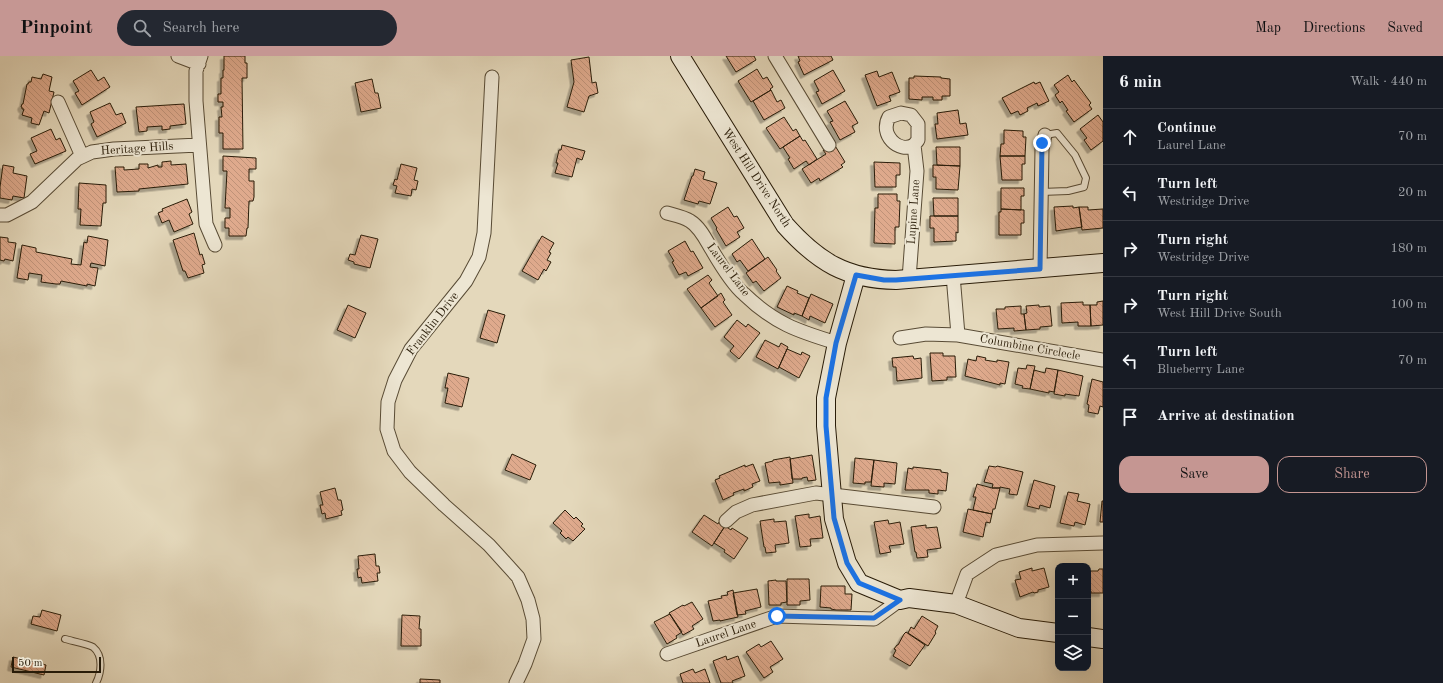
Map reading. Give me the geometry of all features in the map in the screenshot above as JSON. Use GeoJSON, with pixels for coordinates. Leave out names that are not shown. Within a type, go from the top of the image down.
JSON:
{"type":"FeatureCollection","features":[{"type":"Feature","properties":{"kind":"street"},"geometry":{"type":"LineString","coordinates":[[178,56],[200,60],[196,71],[196,101],[199,145],[206,224],[215,245]]}},
{"type":"Feature","properties":{"kind":"street","name":"West Hill Drive North"},"geometry":{"type":"LineString","coordinates":[[680,56],[785,225],[801,243],[816,256],[836,267],[856,275],[884,280],[1103,263]]}},
{"type":"Feature","properties":{"kind":"street"},"geometry":{"type":"LineString","coordinates":[[775,56],[829,145]]}},
{"type":"Feature","properties":{"kind":"street","name":"Franklin Drive"},"geometry":{"type":"LineString","coordinates":[[492,77],[484,233],[479,257],[466,281],[411,349],[395,380],[388,402],[387,429],[394,451],[410,472],[489,545],[518,577],[528,600],[533,619],[534,639],[516,683]]}},
{"type":"Feature","properties":{"kind":"street"},"geometry":{"type":"LineString","coordinates":[[58,102],[82,156]]}},
{"type":"Feature","properties":{"kind":"street"},"geometry":{"type":"LineString","coordinates":[[1040,269],[1042,148],[1045,134]]}},
{"type":"Feature","properties":{"kind":"street","name":"Heritage Hills"},"geometry":{"type":"LineString","coordinates":[[0,215],[7,215],[32,202],[77,159],[92,152],[114,149],[199,145]]}},
{"type":"Feature","properties":{"kind":"street","name":"Lupine Lane"},"geometry":{"type":"LineString","coordinates":[[909,279],[917,171],[914,145]]}},
{"type":"Feature","properties":{"kind":"street","name":"Laurel Lane"},"geometry":{"type":"LineString","coordinates":[[667,213],[690,220],[699,229],[717,258],[742,293],[772,318],[806,334],[836,343]]}},
{"type":"Feature","properties":{"kind":"street"},"geometry":{"type":"LineString","coordinates":[[856,275],[836,343],[826,398],[826,426],[834,518],[847,563],[859,583],[900,600],[909,598],[956,604],[1019,628],[1055,633]]}},
{"type":"Feature","properties":{"kind":"street"},"geometry":{"type":"LineString","coordinates":[[953,275],[958,335]]}},
{"type":"Feature","properties":{"kind":"street","name":"Columbine Circlecle"},"geometry":{"type":"LineString","coordinates":[[900,338],[926,334],[958,335],[1103,360]]}},
{"type":"Feature","properties":{"kind":"street"},"geometry":{"type":"LineString","coordinates":[[726,521],[736,512],[752,505],[816,493],[934,507]]}},
{"type":"Feature","properties":{"kind":"street"},"geometry":{"type":"LineString","coordinates":[[956,604],[967,574],[996,555],[1037,545],[1103,543]]}},
{"type":"Feature","properties":{"kind":"street","name":"Laurel Lane"},"geometry":{"type":"LineString","coordinates":[[667,654],[777,616],[874,618],[900,600]]}},
{"type":"Feature","properties":{"kind":"street"},"geometry":{"type":"LineString","coordinates":[[1091,637],[1103,639]]}},
{"type":"Feature","properties":{"kind":"lane"},"geometry":{"type":"LineString","coordinates":[[1041,192],[1068,191],[1084,187],[1086,178],[1076,155],[1057,133],[1045,134]]}},
{"type":"Feature","properties":{"kind":"lane"},"geometry":{"type":"LineString","coordinates":[[65,639],[92,647],[98,655],[101,668],[96,683]]}},
{"type":"Feature","properties":{"kind":"building"},"geometry":{"type":"Polygon","coordinates":[[[224,56],[245,56],[245,63],[247,63],[247,78],[242,78],[243,149],[223,149],[223,133],[219,133],[219,117],[222,117],[221,107],[223,107],[223,102],[218,102],[218,94],[221,94],[221,78],[223,78],[224,56]]]}},
{"type":"Feature","properties":{"kind":"building"},"geometry":{"type":"Polygon","coordinates":[[[726,56],[754,56],[756,60],[736,72],[726,56]]]}},
{"type":"Feature","properties":{"kind":"building"},"geometry":{"type":"Polygon","coordinates":[[[798,56],[831,56],[833,60],[804,75],[798,62],[800,61],[798,56]]]}},
{"type":"Feature","properties":{"kind":"building"},"geometry":{"type":"Polygon","coordinates":[[[589,57],[592,83],[596,82],[598,93],[589,96],[584,112],[567,107],[574,82],[571,60],[589,57]]]}},
{"type":"Feature","properties":{"kind":"building"},"geometry":{"type":"Polygon","coordinates":[[[757,69],[763,79],[767,77],[773,87],[770,89],[771,90],[751,102],[738,81],[757,69]]]}},
{"type":"Feature","properties":{"kind":"building"},"geometry":{"type":"Polygon","coordinates":[[[91,70],[98,81],[104,77],[110,87],[82,105],[75,93],[79,91],[73,81],[91,70]]]}},
{"type":"Feature","properties":{"kind":"building"},"geometry":{"type":"Polygon","coordinates":[[[833,70],[845,91],[822,104],[816,92],[819,91],[814,81],[833,70]]]}},
{"type":"Feature","properties":{"kind":"building"},"geometry":{"type":"Polygon","coordinates":[[[877,71],[879,77],[892,72],[900,92],[889,96],[891,101],[877,106],[865,75],[877,71]]]}},
{"type":"Feature","properties":{"kind":"building"},"geometry":{"type":"Polygon","coordinates":[[[43,74],[52,77],[49,91],[54,92],[49,113],[44,111],[39,125],[31,123],[32,118],[22,115],[24,109],[21,107],[27,84],[31,82],[32,77],[41,79],[43,74]]]}},
{"type":"Feature","properties":{"kind":"building"},"geometry":{"type":"Polygon","coordinates":[[[1068,75],[1072,82],[1074,80],[1091,103],[1089,105],[1092,109],[1074,122],[1066,111],[1068,110],[1062,101],[1060,103],[1055,95],[1059,92],[1054,85],[1068,75]]]}},
{"type":"Feature","properties":{"kind":"building"},"geometry":{"type":"Polygon","coordinates":[[[914,76],[941,77],[950,79],[950,96],[942,96],[942,100],[933,100],[933,97],[922,97],[922,100],[909,99],[909,78],[914,78],[914,76]]]}},
{"type":"Feature","properties":{"kind":"building"},"geometry":{"type":"Polygon","coordinates":[[[372,79],[375,93],[378,93],[381,108],[361,112],[355,83],[372,79]]]}},
{"type":"Feature","properties":{"kind":"building"},"geometry":{"type":"Polygon","coordinates":[[[1034,82],[1035,84],[1040,82],[1049,101],[1038,106],[1037,103],[1027,108],[1028,111],[1020,115],[1018,111],[1011,114],[1002,98],[1034,82]]]}},
{"type":"Feature","properties":{"kind":"building"},"geometry":{"type":"Polygon","coordinates":[[[771,90],[777,102],[781,100],[785,108],[764,120],[753,101],[771,90]]]}},
{"type":"Feature","properties":{"kind":"building"},"geometry":{"type":"Polygon","coordinates":[[[845,101],[858,123],[852,126],[855,132],[840,140],[830,122],[833,121],[827,111],[845,101]]]}},
{"type":"Feature","properties":{"kind":"building"},"geometry":{"type":"Polygon","coordinates":[[[110,103],[116,115],[122,113],[126,123],[97,137],[91,124],[94,122],[90,112],[110,103]]]}},
{"type":"Feature","properties":{"kind":"building"},"geometry":{"type":"Polygon","coordinates":[[[184,104],[186,124],[170,126],[170,129],[162,130],[162,126],[147,127],[147,131],[139,132],[136,107],[184,104]]]}},
{"type":"Feature","properties":{"kind":"building"},"geometry":{"type":"Polygon","coordinates":[[[958,110],[960,124],[966,123],[968,135],[937,139],[935,124],[938,124],[937,113],[958,110]]]}},
{"type":"Feature","properties":{"kind":"building"},"geometry":{"type":"Polygon","coordinates":[[[1098,115],[1103,122],[1103,141],[1091,150],[1084,140],[1087,138],[1080,129],[1098,115]]]}},
{"type":"Feature","properties":{"kind":"building"},"geometry":{"type":"Polygon","coordinates":[[[784,117],[793,131],[796,129],[800,136],[780,149],[766,128],[784,117]]]}},
{"type":"Feature","properties":{"kind":"building"},"geometry":{"type":"Polygon","coordinates":[[[51,129],[56,140],[60,138],[66,151],[35,164],[30,154],[37,151],[31,138],[51,129]]]}},
{"type":"Feature","properties":{"kind":"building"},"geometry":{"type":"Polygon","coordinates":[[[1004,130],[1023,131],[1023,137],[1026,137],[1025,156],[1000,156],[1001,144],[1004,144],[1004,130]]]}},
{"type":"Feature","properties":{"kind":"building"},"geometry":{"type":"Polygon","coordinates":[[[800,136],[803,141],[805,140],[817,159],[809,165],[806,161],[794,169],[788,159],[790,158],[783,147],[800,136]]]}},
{"type":"Feature","properties":{"kind":"building"},"geometry":{"type":"Polygon","coordinates":[[[834,144],[845,162],[841,165],[843,167],[820,181],[819,178],[811,183],[802,169],[826,154],[823,150],[834,144]]]}},
{"type":"Feature","properties":{"kind":"building"},"geometry":{"type":"Polygon","coordinates":[[[562,145],[585,151],[582,160],[577,158],[572,177],[555,173],[558,163],[556,163],[559,150],[561,150],[562,145]]]}},
{"type":"Feature","properties":{"kind":"building"},"geometry":{"type":"Polygon","coordinates":[[[936,147],[960,147],[960,166],[937,165],[936,147]]]}},
{"type":"Feature","properties":{"kind":"building"},"geometry":{"type":"Polygon","coordinates":[[[223,156],[256,158],[256,169],[249,169],[249,181],[254,181],[254,197],[253,201],[249,201],[248,228],[246,236],[229,236],[229,228],[225,228],[225,218],[230,218],[230,208],[225,208],[227,171],[223,171],[223,156]]]}},
{"type":"Feature","properties":{"kind":"building"},"geometry":{"type":"Polygon","coordinates":[[[1000,156],[1025,156],[1025,164],[1022,164],[1022,180],[1002,180],[1000,156]]]}},
{"type":"Feature","properties":{"kind":"building"},"geometry":{"type":"Polygon","coordinates":[[[171,161],[171,165],[186,164],[188,184],[139,189],[139,191],[117,192],[115,167],[124,167],[124,170],[139,169],[139,164],[148,164],[148,168],[158,165],[158,167],[162,167],[162,162],[171,161]]]}},
{"type":"Feature","properties":{"kind":"building"},"geometry":{"type":"Polygon","coordinates":[[[874,162],[900,163],[900,175],[896,175],[896,187],[875,187],[874,162]]]}},
{"type":"Feature","properties":{"kind":"building"},"geometry":{"type":"Polygon","coordinates":[[[401,164],[417,168],[414,180],[418,181],[416,190],[412,189],[411,196],[395,193],[397,186],[393,185],[395,179],[397,180],[401,164]]]}},
{"type":"Feature","properties":{"kind":"building"},"geometry":{"type":"Polygon","coordinates":[[[3,165],[14,167],[13,173],[27,176],[24,198],[13,196],[12,200],[0,198],[3,165]]]}},
{"type":"Feature","properties":{"kind":"building"},"geometry":{"type":"Polygon","coordinates":[[[933,165],[960,166],[958,190],[936,189],[936,177],[933,177],[933,165]]]}},
{"type":"Feature","properties":{"kind":"building"},"geometry":{"type":"Polygon","coordinates":[[[695,169],[705,172],[703,179],[717,183],[710,204],[699,201],[698,204],[684,200],[695,169]]]}},
{"type":"Feature","properties":{"kind":"building"},"geometry":{"type":"Polygon","coordinates":[[[79,183],[106,185],[106,203],[103,203],[101,226],[80,225],[81,209],[78,209],[79,183]]]}},
{"type":"Feature","properties":{"kind":"building"},"geometry":{"type":"Polygon","coordinates":[[[1001,188],[1024,188],[1024,196],[1021,196],[1021,210],[1001,209],[1001,188]]]}},
{"type":"Feature","properties":{"kind":"building"},"geometry":{"type":"Polygon","coordinates":[[[878,194],[897,194],[897,201],[900,201],[899,227],[895,227],[895,244],[874,243],[875,208],[878,208],[878,194]]]}},
{"type":"Feature","properties":{"kind":"building"},"geometry":{"type":"Polygon","coordinates":[[[933,198],[958,198],[958,216],[934,216],[933,198]]]}},
{"type":"Feature","properties":{"kind":"building"},"geometry":{"type":"Polygon","coordinates":[[[187,199],[192,212],[189,214],[193,224],[174,232],[169,220],[162,223],[158,213],[163,211],[162,209],[187,199]]]}},
{"type":"Feature","properties":{"kind":"building"},"geometry":{"type":"Polygon","coordinates":[[[1073,206],[1073,208],[1079,207],[1082,227],[1056,231],[1054,207],[1073,206]]]}},
{"type":"Feature","properties":{"kind":"building"},"geometry":{"type":"Polygon","coordinates":[[[728,207],[734,217],[737,216],[744,228],[737,232],[740,237],[726,246],[711,218],[728,207]]]}},
{"type":"Feature","properties":{"kind":"building"},"geometry":{"type":"Polygon","coordinates":[[[1079,207],[1088,207],[1088,210],[1103,209],[1103,228],[1082,230],[1079,207]]]}},
{"type":"Feature","properties":{"kind":"building"},"geometry":{"type":"Polygon","coordinates":[[[1001,209],[1024,210],[1024,223],[1021,223],[1021,235],[999,235],[999,212],[1001,212],[1001,209]]]}},
{"type":"Feature","properties":{"kind":"building"},"geometry":{"type":"Polygon","coordinates":[[[930,216],[958,216],[958,233],[956,232],[956,241],[934,242],[934,228],[930,228],[930,216]]]}},
{"type":"Feature","properties":{"kind":"building"},"geometry":{"type":"Polygon","coordinates":[[[194,233],[200,255],[202,254],[205,264],[202,265],[204,273],[188,278],[185,271],[183,271],[173,240],[194,233]]]}},
{"type":"Feature","properties":{"kind":"building"},"geometry":{"type":"Polygon","coordinates":[[[361,235],[378,239],[370,268],[354,264],[354,262],[348,260],[350,254],[355,255],[361,235]]]}},
{"type":"Feature","properties":{"kind":"building"},"geometry":{"type":"Polygon","coordinates":[[[88,236],[108,240],[105,266],[91,263],[90,267],[98,268],[95,286],[61,281],[60,284],[41,282],[42,275],[29,273],[28,280],[17,278],[22,245],[36,248],[36,252],[72,259],[71,264],[81,265],[84,242],[87,243],[88,236]]]}},
{"type":"Feature","properties":{"kind":"building"},"geometry":{"type":"Polygon","coordinates":[[[542,236],[554,243],[547,260],[551,262],[546,271],[544,269],[538,280],[522,271],[542,236]]]}},
{"type":"Feature","properties":{"kind":"building"},"geometry":{"type":"Polygon","coordinates":[[[0,237],[8,238],[8,242],[16,243],[13,261],[5,259],[4,261],[0,260],[0,237]]]}},
{"type":"Feature","properties":{"kind":"building"},"geometry":{"type":"Polygon","coordinates":[[[752,239],[765,259],[748,271],[740,260],[737,262],[732,254],[752,239]]]}},
{"type":"Feature","properties":{"kind":"building"},"geometry":{"type":"Polygon","coordinates":[[[685,241],[703,268],[688,276],[686,272],[679,275],[672,262],[674,261],[668,251],[685,241]]]}},
{"type":"Feature","properties":{"kind":"building"},"geometry":{"type":"Polygon","coordinates":[[[768,257],[781,278],[764,291],[756,281],[753,283],[746,273],[768,257]]]}},
{"type":"Feature","properties":{"kind":"building"},"geometry":{"type":"Polygon","coordinates":[[[708,275],[712,280],[709,283],[718,296],[701,308],[687,289],[708,275]]]}},
{"type":"Feature","properties":{"kind":"building"},"geometry":{"type":"Polygon","coordinates":[[[787,286],[798,291],[797,293],[809,298],[802,316],[794,313],[794,315],[777,307],[787,286]]]}},
{"type":"Feature","properties":{"kind":"building"},"geometry":{"type":"Polygon","coordinates":[[[721,293],[725,300],[723,302],[732,315],[715,327],[701,308],[721,293]]]}},
{"type":"Feature","properties":{"kind":"building"},"geometry":{"type":"Polygon","coordinates":[[[811,294],[833,304],[825,323],[810,316],[809,320],[802,316],[811,294]]]}},
{"type":"Feature","properties":{"kind":"building"},"geometry":{"type":"Polygon","coordinates":[[[1103,301],[1103,325],[1091,326],[1090,305],[1097,305],[1097,302],[1103,301]]]}},
{"type":"Feature","properties":{"kind":"building"},"geometry":{"type":"Polygon","coordinates":[[[1083,302],[1083,305],[1090,305],[1091,326],[1078,326],[1078,322],[1062,323],[1061,303],[1083,302]]]}},
{"type":"Feature","properties":{"kind":"building"},"geometry":{"type":"Polygon","coordinates":[[[348,305],[366,313],[355,338],[337,330],[348,305]]]}},
{"type":"Feature","properties":{"kind":"building"},"geometry":{"type":"Polygon","coordinates":[[[1039,305],[1039,307],[1050,306],[1052,326],[1026,330],[1024,314],[1027,313],[1026,306],[1039,305]]]}},
{"type":"Feature","properties":{"kind":"building"},"geometry":{"type":"Polygon","coordinates":[[[1021,306],[1021,314],[1024,314],[1026,330],[1014,331],[1014,328],[998,329],[996,309],[1021,306]]]}},
{"type":"Feature","properties":{"kind":"building"},"geometry":{"type":"Polygon","coordinates":[[[488,310],[505,315],[497,343],[480,338],[488,310]]]}},
{"type":"Feature","properties":{"kind":"building"},"geometry":{"type":"Polygon","coordinates":[[[737,320],[746,327],[748,324],[760,333],[739,359],[730,351],[734,346],[724,337],[737,320]]]}},
{"type":"Feature","properties":{"kind":"building"},"geometry":{"type":"Polygon","coordinates":[[[765,340],[779,347],[781,343],[788,347],[778,369],[756,357],[765,340]]]}},
{"type":"Feature","properties":{"kind":"building"},"geometry":{"type":"Polygon","coordinates":[[[787,349],[801,355],[802,352],[810,356],[799,378],[779,367],[787,349]]]}},
{"type":"Feature","properties":{"kind":"building"},"geometry":{"type":"Polygon","coordinates":[[[930,353],[943,353],[943,356],[955,356],[956,377],[947,377],[947,380],[932,381],[930,353]]]}},
{"type":"Feature","properties":{"kind":"building"},"geometry":{"type":"Polygon","coordinates":[[[913,356],[914,359],[921,358],[922,378],[897,381],[896,367],[893,367],[892,358],[913,356]]]}},
{"type":"Feature","properties":{"kind":"building"},"geometry":{"type":"Polygon","coordinates":[[[977,356],[986,358],[985,360],[1009,362],[1005,384],[1000,383],[1000,385],[965,376],[968,359],[976,361],[977,356]]]}},
{"type":"Feature","properties":{"kind":"building"},"geometry":{"type":"Polygon","coordinates":[[[1027,365],[1035,366],[1030,389],[1022,388],[1023,386],[1015,384],[1018,368],[1026,369],[1027,365]]]}},
{"type":"Feature","properties":{"kind":"building"},"geometry":{"type":"Polygon","coordinates":[[[1046,368],[1058,370],[1054,392],[1049,391],[1049,393],[1030,389],[1034,370],[1045,373],[1046,368]]]}},
{"type":"Feature","properties":{"kind":"building"},"geometry":{"type":"Polygon","coordinates":[[[1058,370],[1083,376],[1079,396],[1054,394],[1058,370]]]}},
{"type":"Feature","properties":{"kind":"building"},"geometry":{"type":"Polygon","coordinates":[[[448,373],[469,378],[462,407],[445,403],[448,388],[445,388],[448,373]]]}},
{"type":"Feature","properties":{"kind":"building"},"geometry":{"type":"Polygon","coordinates":[[[1092,379],[1103,382],[1103,407],[1100,406],[1098,414],[1088,412],[1089,405],[1087,404],[1092,379]]]}},
{"type":"Feature","properties":{"kind":"building"},"geometry":{"type":"Polygon","coordinates":[[[512,454],[536,465],[530,480],[505,470],[512,454]]]}},
{"type":"Feature","properties":{"kind":"building"},"geometry":{"type":"Polygon","coordinates":[[[812,455],[816,480],[808,481],[807,477],[802,479],[792,479],[790,459],[812,455]]]}},
{"type":"Feature","properties":{"kind":"building"},"geometry":{"type":"Polygon","coordinates":[[[790,457],[793,483],[780,485],[780,482],[769,483],[765,463],[790,457]]]}},
{"type":"Feature","properties":{"kind":"building"},"geometry":{"type":"Polygon","coordinates":[[[855,458],[874,460],[871,482],[865,482],[865,484],[853,483],[855,458]]]}},
{"type":"Feature","properties":{"kind":"building"},"geometry":{"type":"Polygon","coordinates":[[[874,460],[897,463],[895,484],[884,483],[884,487],[871,486],[874,460]]]}},
{"type":"Feature","properties":{"kind":"building"},"geometry":{"type":"Polygon","coordinates":[[[753,464],[760,481],[752,484],[753,487],[744,491],[744,489],[733,493],[734,495],[723,500],[715,480],[720,478],[719,476],[745,465],[745,467],[753,464]]]}},
{"type":"Feature","properties":{"kind":"building"},"geometry":{"type":"Polygon","coordinates":[[[989,466],[997,466],[1023,472],[1017,495],[1009,494],[1010,489],[1000,487],[992,488],[993,484],[984,482],[989,466]]]}},
{"type":"Feature","properties":{"kind":"building"},"geometry":{"type":"Polygon","coordinates":[[[913,467],[941,470],[941,472],[948,473],[946,491],[938,490],[938,494],[929,493],[929,490],[905,490],[908,468],[913,469],[913,467]]]}},
{"type":"Feature","properties":{"kind":"building"},"geometry":{"type":"Polygon","coordinates":[[[1034,480],[1055,486],[1050,508],[1040,505],[1039,509],[1027,506],[1034,480]]]}},
{"type":"Feature","properties":{"kind":"building"},"geometry":{"type":"Polygon","coordinates":[[[977,484],[992,488],[1000,488],[995,509],[993,509],[992,514],[973,510],[976,497],[973,497],[977,484]]]}},
{"type":"Feature","properties":{"kind":"building"},"geometry":{"type":"Polygon","coordinates":[[[335,488],[338,500],[341,500],[343,510],[341,511],[342,515],[326,519],[325,513],[322,514],[320,505],[323,505],[320,492],[335,488]]]}},
{"type":"Feature","properties":{"kind":"building"},"geometry":{"type":"Polygon","coordinates":[[[1068,492],[1079,494],[1077,501],[1090,504],[1085,525],[1075,522],[1074,526],[1060,523],[1068,492]]]}},
{"type":"Feature","properties":{"kind":"building"},"geometry":{"type":"Polygon","coordinates":[[[1102,501],[1103,522],[1100,522],[1102,501]]]}},
{"type":"Feature","properties":{"kind":"building"},"geometry":{"type":"Polygon","coordinates":[[[968,509],[992,514],[990,523],[986,522],[983,537],[963,532],[968,509]]]}},
{"type":"Feature","properties":{"kind":"building"},"geometry":{"type":"Polygon","coordinates":[[[565,510],[574,519],[576,517],[583,524],[581,526],[585,529],[573,541],[568,537],[566,539],[560,533],[562,531],[553,523],[565,510]]]}},
{"type":"Feature","properties":{"kind":"building"},"geometry":{"type":"Polygon","coordinates":[[[809,514],[809,518],[820,516],[823,538],[810,539],[811,546],[800,547],[795,516],[809,514]]]}},
{"type":"Feature","properties":{"kind":"building"},"geometry":{"type":"Polygon","coordinates":[[[704,515],[718,524],[719,522],[725,526],[712,546],[692,532],[704,515]]]}},
{"type":"Feature","properties":{"kind":"building"},"geometry":{"type":"Polygon","coordinates":[[[774,519],[774,522],[786,521],[789,543],[775,545],[776,552],[766,553],[760,521],[774,519]]]}},
{"type":"Feature","properties":{"kind":"building"},"geometry":{"type":"Polygon","coordinates":[[[888,520],[889,524],[900,522],[904,544],[889,546],[891,552],[880,554],[874,522],[888,520]]]}},
{"type":"Feature","properties":{"kind":"building"},"geometry":{"type":"Polygon","coordinates":[[[926,525],[926,528],[937,527],[941,548],[927,550],[928,557],[917,558],[911,527],[926,525]]]}},
{"type":"Feature","properties":{"kind":"building"},"geometry":{"type":"Polygon","coordinates":[[[725,526],[731,530],[732,528],[748,538],[734,559],[724,552],[725,550],[714,543],[725,526]]]}},
{"type":"Feature","properties":{"kind":"building"},"geometry":{"type":"Polygon","coordinates":[[[375,554],[376,566],[379,566],[380,573],[377,573],[378,581],[362,583],[361,577],[358,578],[358,556],[375,554]]]}},
{"type":"Feature","properties":{"kind":"building"},"geometry":{"type":"Polygon","coordinates":[[[1032,568],[1032,571],[1044,568],[1049,587],[1020,597],[1015,580],[1021,579],[1019,572],[1032,568]]]}},
{"type":"Feature","properties":{"kind":"building"},"geometry":{"type":"Polygon","coordinates":[[[1099,569],[1103,569],[1103,593],[1091,593],[1091,571],[1098,571],[1099,569]]]}},
{"type":"Feature","properties":{"kind":"building"},"geometry":{"type":"Polygon","coordinates":[[[787,579],[809,579],[810,600],[800,601],[800,605],[787,605],[787,579]]]}},
{"type":"Feature","properties":{"kind":"building"},"geometry":{"type":"Polygon","coordinates":[[[768,581],[786,581],[787,602],[781,603],[781,605],[769,605],[768,581]]]}},
{"type":"Feature","properties":{"kind":"building"},"geometry":{"type":"Polygon","coordinates":[[[821,586],[845,586],[845,594],[852,594],[851,610],[836,610],[820,607],[821,586]]]}},
{"type":"Feature","properties":{"kind":"building"},"geometry":{"type":"Polygon","coordinates":[[[757,589],[761,607],[745,611],[746,614],[737,615],[733,593],[757,589]]]}},
{"type":"Feature","properties":{"kind":"building"},"geometry":{"type":"Polygon","coordinates":[[[733,590],[738,617],[713,621],[708,601],[722,598],[721,596],[728,595],[727,592],[733,590]]]}},
{"type":"Feature","properties":{"kind":"building"},"geometry":{"type":"Polygon","coordinates":[[[692,602],[703,619],[692,626],[694,629],[683,635],[669,613],[692,602]]]}},
{"type":"Feature","properties":{"kind":"building"},"geometry":{"type":"Polygon","coordinates":[[[42,610],[61,615],[57,631],[31,624],[33,616],[40,617],[42,610]]]}},
{"type":"Feature","properties":{"kind":"building"},"geometry":{"type":"Polygon","coordinates":[[[670,614],[682,632],[676,636],[677,638],[667,644],[654,622],[670,614]]]}},
{"type":"Feature","properties":{"kind":"building"},"geometry":{"type":"Polygon","coordinates":[[[402,615],[420,616],[419,629],[421,629],[421,646],[401,646],[402,615]]]}},
{"type":"Feature","properties":{"kind":"building"},"geometry":{"type":"Polygon","coordinates":[[[922,616],[938,626],[935,632],[936,633],[928,646],[908,633],[911,627],[914,629],[922,616]]]}},
{"type":"Feature","properties":{"kind":"building"},"geometry":{"type":"Polygon","coordinates":[[[906,632],[925,645],[910,666],[893,656],[896,650],[894,649],[906,632]]]}},
{"type":"Feature","properties":{"kind":"building"},"geometry":{"type":"Polygon","coordinates":[[[771,641],[783,659],[770,667],[773,672],[764,678],[746,652],[759,644],[761,647],[771,641]]]}},
{"type":"Feature","properties":{"kind":"building"},"geometry":{"type":"Polygon","coordinates":[[[726,656],[727,660],[738,656],[745,676],[732,681],[733,683],[721,683],[713,661],[726,656]]]}},
{"type":"Feature","properties":{"kind":"building"},"geometry":{"type":"Polygon","coordinates":[[[13,657],[46,665],[44,675],[11,667],[13,657]]]}},
{"type":"Feature","properties":{"kind":"building"},"geometry":{"type":"Polygon","coordinates":[[[693,669],[695,673],[705,669],[710,683],[683,683],[680,674],[693,669]]]}},
{"type":"Feature","properties":{"kind":"building"},"geometry":{"type":"Polygon","coordinates":[[[420,679],[440,680],[440,683],[420,683],[420,679]]]}},
{"type":"Feature","properties":{"kind":"route"},"geometry":{"type":"LineString","coordinates":[[777,616],[874,618],[900,600],[859,583],[847,563],[834,518],[826,426],[826,398],[836,343],[856,275],[884,280],[896,280],[1040,269],[1042,143]]}}]}
